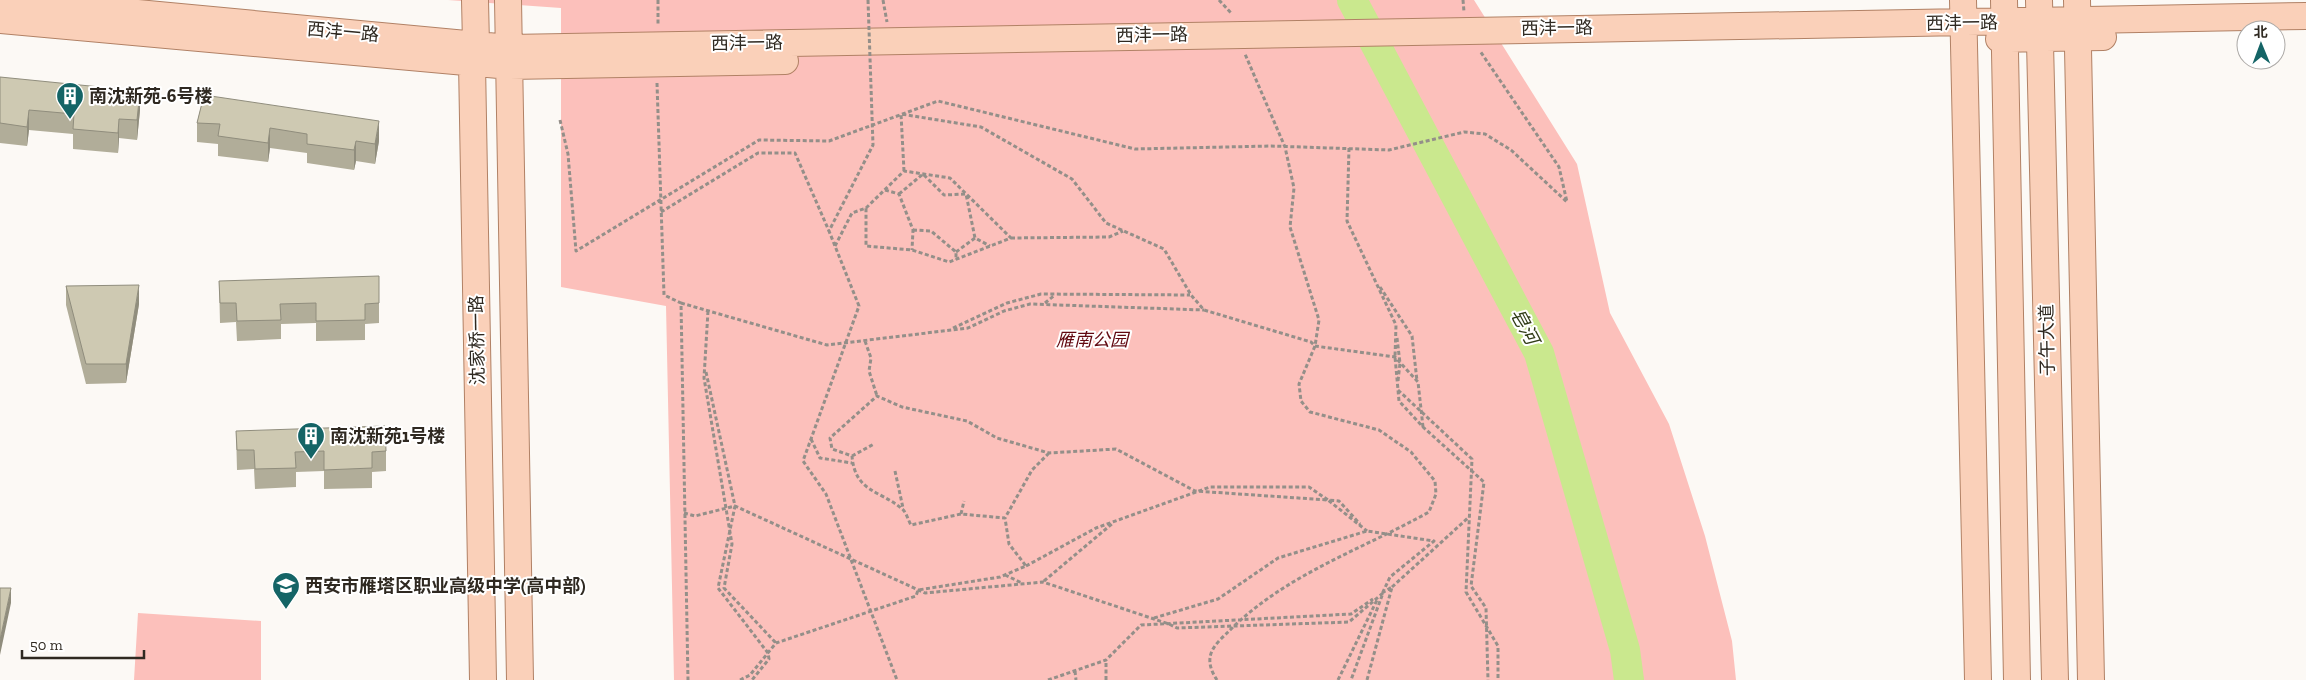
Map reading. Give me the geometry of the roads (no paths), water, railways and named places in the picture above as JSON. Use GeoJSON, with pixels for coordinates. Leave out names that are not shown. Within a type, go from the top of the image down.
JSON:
{"type":"FeatureCollection","features":[{"type":"Feature","properties":{"kind":"main road","name":"西沣一路"},"geometry":{"type":"LineString","coordinates":[[0,0],[510,57],[657,63],[1244,51],[1326,40]]}},
{"type":"Feature","properties":{"kind":"main road","name":"沈家桥一路"},"geometry":{"type":"LineString","coordinates":[[476,0],[474,53],[483,680]]}},
{"type":"Feature","properties":{"kind":"main road"},"geometry":{"type":"LineString","coordinates":[[508,0],[520,680]]}},
{"type":"Feature","properties":{"kind":"main road","name":"西沣一路"},"geometry":{"type":"LineString","coordinates":[[510,57],[1326,40],[1467,41],[1964,21],[2306,16]]}},
{"type":"Feature","properties":{"kind":"main road","name":"子午大道"},"geometry":{"type":"LineString","coordinates":[[2040,19],[2054,680]]}},
{"type":"Feature","properties":{"kind":"main road","name":"西沣一路"},"geometry":{"type":"LineString","coordinates":[[2077,19],[2236,34]]}},
{"type":"Feature","properties":{"kind":"main road"},"geometry":{"type":"LineString","coordinates":[[2077,19],[2091,680]]}},
{"type":"Feature","properties":{"kind":"main road","name":"西沣一路"},"geometry":{"type":"LineString","coordinates":[[0,20],[474,53]]}},
{"type":"Feature","properties":{"kind":"main road","name":"子午大道"},"geometry":{"type":"LineString","coordinates":[[2004,20],[2017,680]]}},
{"type":"Feature","properties":{"kind":"main road"},"geometry":{"type":"LineString","coordinates":[[1964,21],[1978,680]]}},
{"type":"Feature","properties":{"kind":"main road"},"geometry":{"type":"LineString","coordinates":[[2286,34],[2306,34]]}},
{"type":"Feature","properties":{"kind":"waterway","name":"皂河"},"geometry":{"type":"LineString","coordinates":[[1352,0],[1539,353],[1625,650],[1629,680]]}},
{"type":"Feature","properties":{"kind":"place","name":"南沈新苑-6号楼"},"geometry":{"type":"Point","coordinates":[70,120]}},
{"type":"Feature","properties":{"kind":"place","name":"南沈新苑1号楼"},"geometry":{"type":"Point","coordinates":[311,460]}},
{"type":"Feature","properties":{"kind":"place","name":"西安市雁塔区职业高级中学(高中部)"},"geometry":{"type":"Point","coordinates":[286,610]}},
{"type":"Feature","properties":{"kind":"park label","name":"雁南公园"},"geometry":{"type":"Point","coordinates":[1092,340]}}]}
